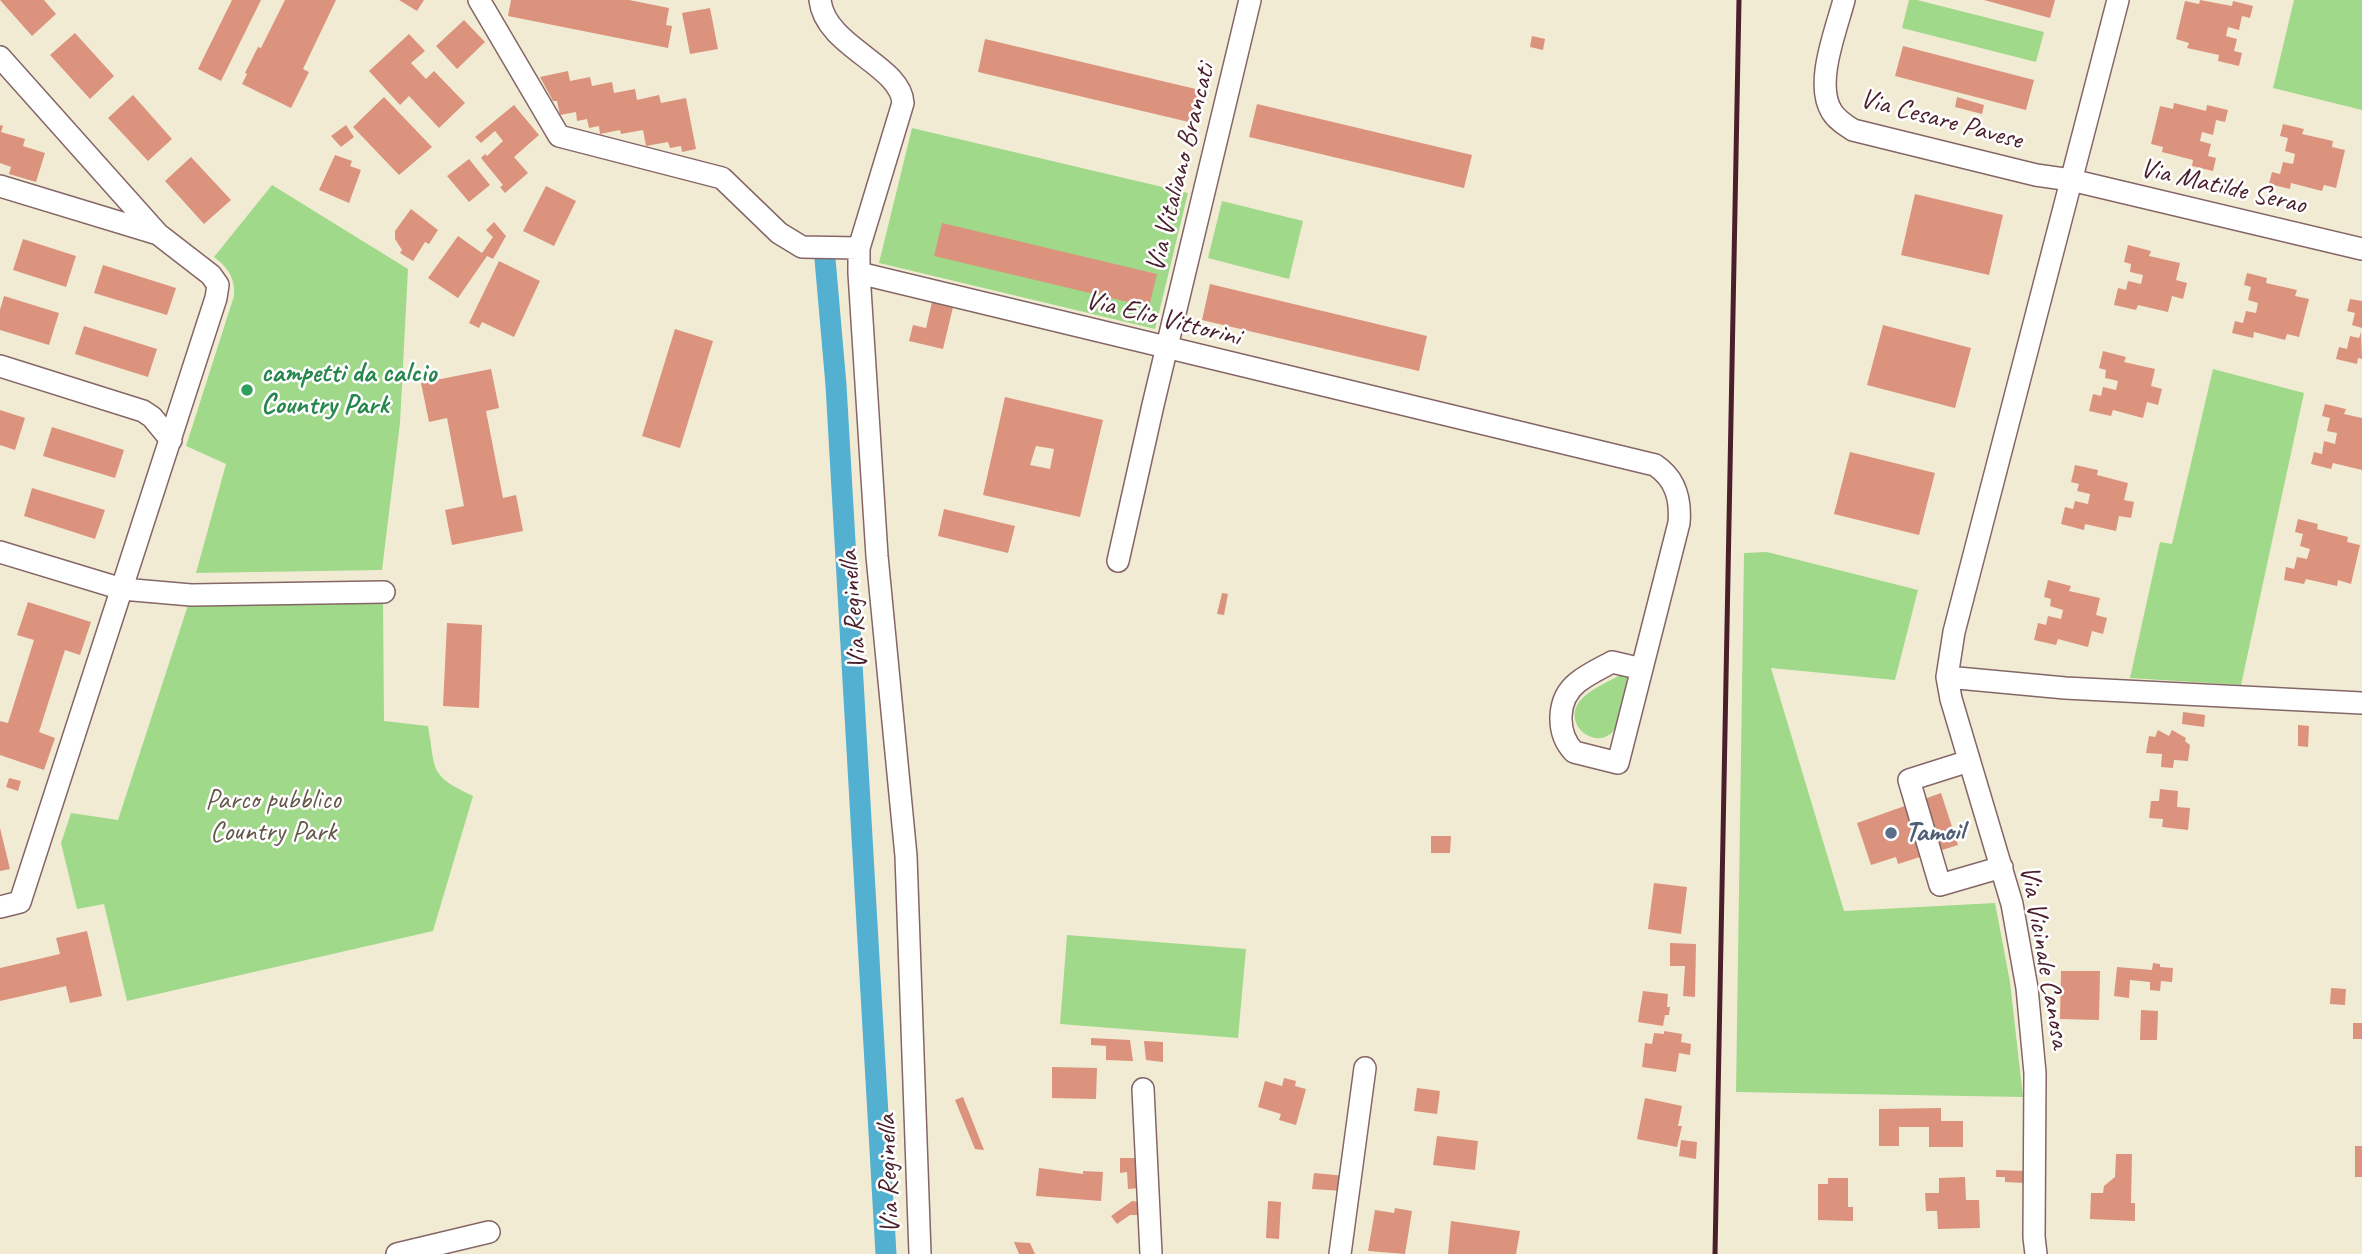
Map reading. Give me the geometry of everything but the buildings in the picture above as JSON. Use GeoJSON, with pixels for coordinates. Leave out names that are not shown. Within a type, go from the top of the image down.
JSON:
{"type":"FeatureCollection","features":[{"type":"Feature","properties":{"kind":"street"},"geometry":{"type":"LineString","coordinates":[[479,0],[559,136],[722,178],[779,233],[802,247],[850,248]]}},
{"type":"Feature","properties":{"kind":"street","name":"Via Reginella"},"geometry":{"type":"LineString","coordinates":[[820,0],[821,10],[832,29],[887,77],[902,95],[902,103],[850,248],[859,274],[877,556],[906,856],[920,1254]]}},
{"type":"Feature","properties":{"kind":"street","name":"Via Vitaliano Brancati"},"geometry":{"type":"LineString","coordinates":[[1118,561],[1250,0]]}},
{"type":"Feature","properties":{"kind":"street","name":"Via Cesare Pavese"},"geometry":{"type":"LineString","coordinates":[[1844,0],[1825,76],[1825,95],[1832,112],[1841,122],[1853,130],[2036,175],[2071,180]]}},
{"type":"Feature","properties":{"kind":"street"},"geometry":{"type":"LineString","coordinates":[[2118,0],[1954,632],[1947,677],[2065,688],[2362,703]]}},
{"type":"Feature","properties":{"kind":"street"},"geometry":{"type":"LineString","coordinates":[[0,57],[158,234],[211,275],[218,285],[171,440],[20,902],[0,907]]}},
{"type":"Feature","properties":{"kind":"street","name":"Via Matilde Serao"},"geometry":{"type":"LineString","coordinates":[[2071,180],[2362,249]]}},
{"type":"Feature","properties":{"kind":"street"},"geometry":{"type":"LineString","coordinates":[[0,186],[158,234]]}},
{"type":"Feature","properties":{"kind":"street","name":"Via Elio Vittorini"},"geometry":{"type":"LineString","coordinates":[[859,274],[1644,461],[1664,471],[1671,479],[1679,499],[1679,523],[1642,669],[1618,762],[1574,752],[1563,736],[1560,719],[1563,702],[1576,683],[1612,662],[1642,669]]}},
{"type":"Feature","properties":{"kind":"street"},"geometry":{"type":"LineString","coordinates":[[0,366],[143,411],[152,417],[171,440]]}},
{"type":"Feature","properties":{"kind":"street"},"geometry":{"type":"LineString","coordinates":[[0,552],[122,589],[191,595],[384,592]]}},
{"type":"Feature","properties":{"kind":"street","name":"Via Vicinale Canosa"},"geometry":{"type":"LineString","coordinates":[[1947,677],[1957,723],[2002,867],[2020,946],[2035,1073],[2036,1254]]}},
{"type":"Feature","properties":{"kind":"street"},"geometry":{"type":"LineString","coordinates":[[1969,761],[1909,780],[1940,885],[2002,867]]}},
{"type":"Feature","properties":{"kind":"street"},"geometry":{"type":"LineString","coordinates":[[1340,1254],[1366,1068]]}},
{"type":"Feature","properties":{"kind":"street"},"geometry":{"type":"LineString","coordinates":[[1143,1088],[1151,1254]]}},
{"type":"Feature","properties":{"kind":"street"},"geometry":{"type":"LineString","coordinates":[[397,1254],[489,1232]]}},
{"type":"Feature","properties":{"kind":"green space"},"geometry":{"type":"Polygon","coordinates":[[[1909,0],[2044,32],[2036,62],[1902,28],[1909,0]]]}},
{"type":"Feature","properties":{"kind":"green space"},"geometry":{"type":"Polygon","coordinates":[[[2294,0],[2362,0],[2362,110],[2273,88],[2294,0]]]}},
{"type":"Feature","properties":{"kind":"green space"},"geometry":{"type":"Polygon","coordinates":[[[912,128],[1188,193],[1155,329],[879,263],[912,128]]]}},
{"type":"Feature","properties":{"kind":"green space"},"geometry":{"type":"Polygon","coordinates":[[[272,185],[408,269],[400,423],[382,570],[196,573],[226,464],[186,446],[234,296],[230,274],[214,257],[272,185]]]}},
{"type":"Feature","properties":{"kind":"green space"},"geometry":{"type":"Polygon","coordinates":[[[1222,201],[1303,221],[1289,279],[1208,258],[1222,201]]]}},
{"type":"Feature","properties":{"kind":"green space"},"geometry":{"type":"Polygon","coordinates":[[[2213,369],[2304,393],[2241,685],[2130,678],[2160,542],[2172,544],[2213,369]]]}},
{"type":"Feature","properties":{"kind":"green space"},"geometry":{"type":"Polygon","coordinates":[[[1767,552],[1918,590],[1895,680],[1771,668],[1844,911],[1995,903],[2010,982],[2023,1097],[1736,1092],[1744,553],[1767,552]]]}},
{"type":"Feature","properties":{"kind":"green space","name":"Parco pubblico Country Park"},"geometry":{"type":"Polygon","coordinates":[[[383,599],[384,721],[428,726],[437,770],[449,783],[473,796],[433,931],[127,1001],[104,904],[77,909],[61,843],[71,813],[118,820],[188,605],[383,599]]]}},
{"type":"Feature","properties":{"kind":"green space"},"geometry":{"type":"Polygon","coordinates":[[[1620,675],[1626,676],[1628,682],[1615,729],[1608,736],[1600,738],[1584,733],[1575,719],[1579,702],[1593,690],[1620,675]]]}},
{"type":"Feature","properties":{"kind":"green space"},"geometry":{"type":"Polygon","coordinates":[[[1067,935],[1246,949],[1238,1038],[1060,1024],[1067,935]]]}},
{"type":"Feature","properties":{"kind":"waterway"},"geometry":{"type":"LineString","coordinates":[[825,259],[836,385],[886,1254]]}},
{"type":"Feature","properties":{"kind":"railway"},"geometry":{"type":"LineString","coordinates":[[1715,1254],[1739,0]]}},
{"type":"Feature","properties":{"kind":"place","name":"campetti da calcio Country Park"},"geometry":{"type":"Point","coordinates":[247,390]}},
{"type":"Feature","properties":{"kind":"place","name":"Tamoil"},"geometry":{"type":"Point","coordinates":[1891,833]}}]}
